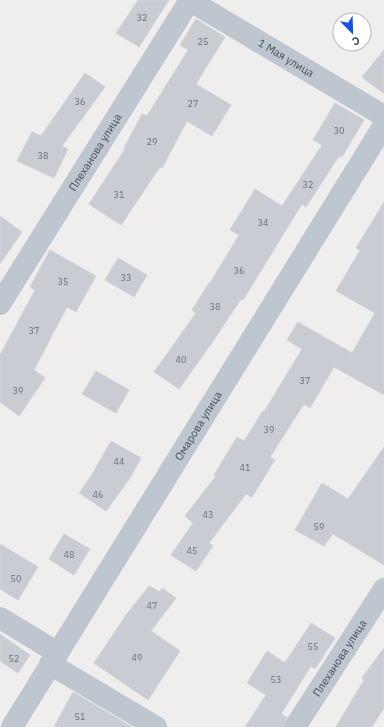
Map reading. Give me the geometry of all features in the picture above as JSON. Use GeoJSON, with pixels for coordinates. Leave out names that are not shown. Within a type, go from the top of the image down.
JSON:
{"type":"FeatureCollection","features":[{"type":"Feature","properties":{"kind":"street","name":"1 Мая улица"},"geometry":{"type":"LineString","coordinates":[[189,0],[384,116]]}},
{"type":"Feature","properties":{"kind":"street","name":"Плеханова улица"},"geometry":{"type":"LineString","coordinates":[[0,304],[189,0]]}},
{"type":"Feature","properties":{"kind":"street","name":"Омарова улица"},"geometry":{"type":"LineString","coordinates":[[12,727],[384,124]]}},
{"type":"Feature","properties":{"kind":"street","name":"Плеханова улица"},"geometry":{"type":"LineString","coordinates":[[295,727],[384,589]]}},
{"type":"Feature","properties":{"kind":"street"},"geometry":{"type":"LineString","coordinates":[[0,618],[54,658],[156,727]]}},
{"type":"Feature","properties":{"kind":"building"},"geometry":{"type":"Polygon","coordinates":[[[138,0],[169,0],[139,47],[116,33],[138,0]]]}},
{"type":"Feature","properties":{"kind":"building"},"geometry":{"type":"Polygon","coordinates":[[[196,19],[225,37],[196,84],[231,105],[212,136],[187,121],[162,168],[160,167],[121,225],[89,204],[125,149],[124,148],[142,114],[147,116],[188,50],[180,45],[196,19]]]}},
{"type":"Feature","properties":{"kind":"building"},"geometry":{"type":"Polygon","coordinates":[[[384,50],[384,94],[362,77],[384,50]]]}},
{"type":"Feature","properties":{"kind":"building"},"geometry":{"type":"Polygon","coordinates":[[[85,73],[105,87],[62,146],[68,149],[54,178],[17,161],[32,132],[41,136],[85,73]]]}},
{"type":"Feature","properties":{"kind":"building"},"geometry":{"type":"Polygon","coordinates":[[[335,103],[364,120],[342,157],[339,156],[306,207],[302,204],[243,300],[241,299],[179,389],[154,372],[196,313],[192,310],[239,235],[230,230],[255,189],[282,206],[322,145],[313,140],[335,103]]]}},
{"type":"Feature","properties":{"kind":"building"},"geometry":{"type":"Polygon","coordinates":[[[384,202],[384,395],[334,367],[310,408],[304,404],[270,457],[275,460],[252,497],[246,494],[209,543],[213,546],[196,571],[171,555],[193,523],[185,516],[216,476],[214,475],[237,437],[244,441],[263,411],[264,412],[302,349],[287,340],[298,322],[352,353],[375,313],[336,291],[360,250],[356,248],[384,202]]]}},
{"type":"Feature","properties":{"kind":"building"},"geometry":{"type":"Polygon","coordinates":[[[0,216],[22,232],[0,264],[0,216]]]}},
{"type":"Feature","properties":{"kind":"building"},"geometry":{"type":"Polygon","coordinates":[[[50,250],[96,276],[76,312],[67,307],[34,370],[45,378],[19,416],[0,402],[0,355],[35,290],[30,287],[50,250]]]}},
{"type":"Feature","properties":{"kind":"building"},"geometry":{"type":"Polygon","coordinates":[[[118,258],[147,275],[134,297],[105,280],[118,258]]]}},
{"type":"Feature","properties":{"kind":"building"},"geometry":{"type":"Polygon","coordinates":[[[96,371],[129,390],[116,413],[82,394],[96,371]]]}},
{"type":"Feature","properties":{"kind":"building"},"geometry":{"type":"Polygon","coordinates":[[[111,441],[141,458],[130,478],[106,511],[79,493],[90,478],[111,441]]]}},
{"type":"Feature","properties":{"kind":"building"},"geometry":{"type":"Polygon","coordinates":[[[384,447],[384,565],[333,534],[324,546],[295,530],[322,483],[348,499],[384,447]]]}},
{"type":"Feature","properties":{"kind":"building"},"geometry":{"type":"Polygon","coordinates":[[[64,534],[90,549],[74,575],[49,559],[64,534]]]}},
{"type":"Feature","properties":{"kind":"building"},"geometry":{"type":"Polygon","coordinates":[[[0,544],[38,567],[18,600],[0,589],[0,544]]]}},
{"type":"Feature","properties":{"kind":"building"},"geometry":{"type":"Polygon","coordinates":[[[149,586],[160,592],[162,588],[176,598],[151,631],[180,651],[148,700],[94,663],[126,615],[149,586]]]}},
{"type":"Feature","properties":{"kind":"building"},"geometry":{"type":"Polygon","coordinates":[[[311,623],[335,638],[315,669],[311,666],[281,714],[287,717],[283,727],[245,727],[266,695],[247,683],[267,651],[285,663],[311,623]]]}},
{"type":"Feature","properties":{"kind":"building"},"geometry":{"type":"Polygon","coordinates":[[[0,634],[30,655],[18,673],[0,661],[0,634]]]}},
{"type":"Feature","properties":{"kind":"building"},"geometry":{"type":"Polygon","coordinates":[[[384,648],[384,708],[372,727],[336,727],[364,680],[362,678],[384,648]]]}},
{"type":"Feature","properties":{"kind":"building"},"geometry":{"type":"Polygon","coordinates":[[[73,692],[132,727],[54,727],[73,692]]]}}]}
